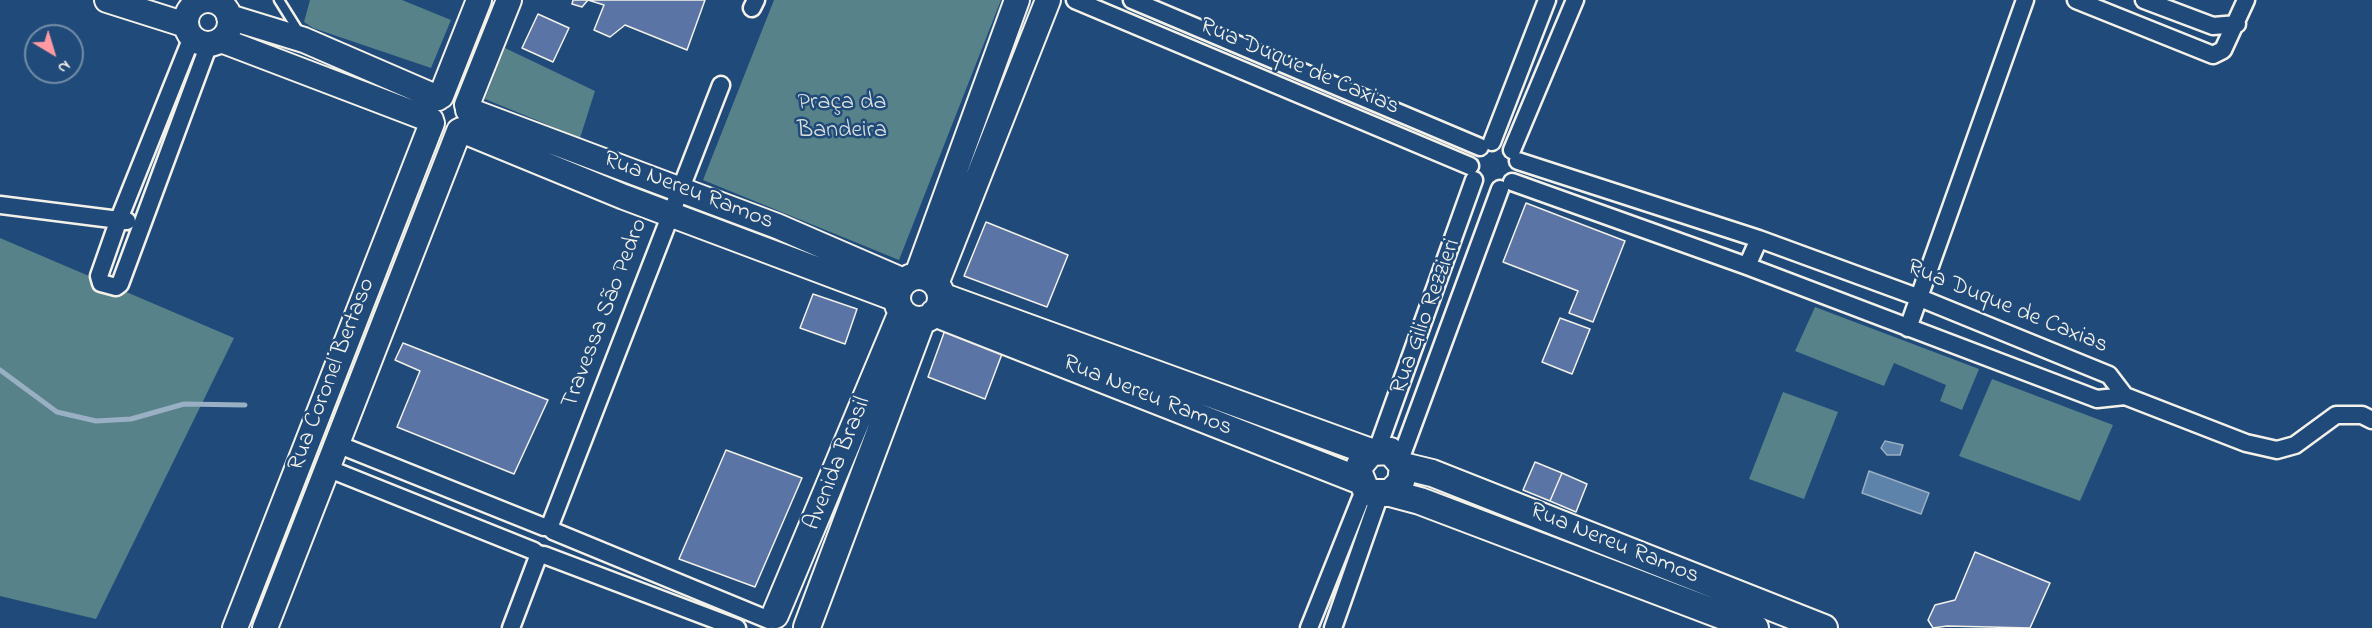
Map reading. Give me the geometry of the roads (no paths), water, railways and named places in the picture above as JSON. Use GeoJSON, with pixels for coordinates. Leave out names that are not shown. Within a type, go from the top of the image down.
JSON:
{"type":"FeatureCollection","features":[{"type":"Feature","properties":{"kind":"main road","name":"Rua Nereu Ramos"},"geometry":{"type":"LineString","coordinates":[[919,297],[1374,451]]}},
{"type":"Feature","properties":{"kind":"main road","name":"Rua Nereu Ramos"},"geometry":{"type":"LineString","coordinates":[[919,297],[1374,489],[1420,501],[1755,628]]}},
{"type":"Feature","properties":{"kind":"main road","name":"Avenida Brasil"},"geometry":{"type":"LineString","coordinates":[[770,621],[919,297]]}},
{"type":"Feature","properties":{"kind":"main road","name":"Avenida Brasil"},"geometry":{"type":"LineString","coordinates":[[807,627],[919,297]]}},
{"type":"Feature","properties":{"kind":"main road"},"geometry":{"type":"LineString","coordinates":[[1374,451],[1390,452],[1402,463],[1401,482],[1374,489],[1360,465],[1374,451]]}},
{"type":"Feature","properties":{"kind":"main road","name":"Rua Nereu Ramos"},"geometry":{"type":"LineString","coordinates":[[1402,463],[1824,628]]}},
{"type":"Feature","properties":{"kind":"main road"},"geometry":{"type":"LineString","coordinates":[[770,621],[781,612],[794,613],[800,616],[807,627]]}},
{"type":"Feature","properties":{"kind":"street"},"geometry":{"type":"LineString","coordinates":[[107,0],[197,25],[436,109],[458,97],[464,119],[441,132],[436,109]]}},
{"type":"Feature","properties":{"kind":"street","name":"Rua Coronel Bertaso"},"geometry":{"type":"LineString","coordinates":[[235,628],[479,0]]}},
{"type":"Feature","properties":{"kind":"street","name":"Rua Coronel Bertaso"},"geometry":{"type":"LineString","coordinates":[[265,628],[509,0]]}},
{"type":"Feature","properties":{"kind":"street","name":"Avenida Brasil"},"geometry":{"type":"LineString","coordinates":[[919,297],[1017,0]]}},
{"type":"Feature","properties":{"kind":"street","name":"Avenida Brasil"},"geometry":{"type":"LineString","coordinates":[[919,297],[1048,0]]}},
{"type":"Feature","properties":{"kind":"street","name":"Rua Duque de Caxias"},"geometry":{"type":"LineString","coordinates":[[1076,0],[1472,173]]}},
{"type":"Feature","properties":{"kind":"street","name":"Rua Duque de Caxias"},"geometry":{"type":"LineString","coordinates":[[1131,0],[1486,144]]}},
{"type":"Feature","properties":{"kind":"street"},"geometry":{"type":"LineString","coordinates":[[1547,0],[1486,144],[1475,152],[1472,173],[1486,189],[1506,186],[1747,266],[2097,399],[2125,396],[2246,443],[2277,450],[2295,445],[2336,415],[2362,415],[2372,420]]}},
{"type":"Feature","properties":{"kind":"street"},"geometry":{"type":"LineString","coordinates":[[1506,186],[1515,156],[1575,0]]}},
{"type":"Feature","properties":{"kind":"street"},"geometry":{"type":"LineString","coordinates":[[1908,328],[2025,0]]}},
{"type":"Feature","properties":{"kind":"street"},"geometry":{"type":"LineString","coordinates":[[2076,0],[2213,54],[2223,50],[2237,24],[2246,0]]}},
{"type":"Feature","properties":{"kind":"street"},"geometry":{"type":"LineString","coordinates":[[197,25],[119,219],[99,276],[101,283],[118,286],[141,226],[197,25],[201,1],[213,1],[224,6],[229,17],[229,30],[197,25]]}},
{"type":"Feature","properties":{"kind":"street"},"geometry":{"type":"LineString","coordinates":[[2140,25],[2147,1],[2213,27],[2237,24]]}},
{"type":"Feature","properties":{"kind":"street"},"geometry":{"type":"LineString","coordinates":[[229,17],[304,40],[436,109]]}},
{"type":"Feature","properties":{"kind":"street","name":"Travessa São Pedro"},"geometry":{"type":"LineString","coordinates":[[549,529],[721,85]]}},
{"type":"Feature","properties":{"kind":"street","name":"Rua Nereu Ramos"},"geometry":{"type":"LineString","coordinates":[[464,119],[680,188],[777,226],[919,297]]}},
{"type":"Feature","properties":{"kind":"street","name":"Rua Nereu Ramos"},"geometry":{"type":"LineString","coordinates":[[464,119],[624,197],[766,250],[919,297]]}},
{"type":"Feature","properties":{"kind":"street"},"geometry":{"type":"LineString","coordinates":[[1486,144],[1503,144],[1515,156]]}},
{"type":"Feature","properties":{"kind":"street","name":"Rua Duque de Caxias"},"geometry":{"type":"LineString","coordinates":[[1515,156],[1759,239],[1920,298],[2109,375],[2125,396]]}},
{"type":"Feature","properties":{"kind":"street","name":"Rua Gilio Rezzieri"},"geometry":{"type":"LineString","coordinates":[[1374,451],[1472,173]]}},
{"type":"Feature","properties":{"kind":"street","name":"Rua Gilio Rezzieri"},"geometry":{"type":"LineString","coordinates":[[1402,463],[1506,186]]}},
{"type":"Feature","properties":{"kind":"street"},"geometry":{"type":"LineString","coordinates":[[0,205],[119,219],[141,226]]}},
{"type":"Feature","properties":{"kind":"street"},"geometry":{"type":"LineString","coordinates":[[766,250],[777,226]]}},
{"type":"Feature","properties":{"kind":"street"},"geometry":{"type":"LineString","coordinates":[[1747,266],[1759,239]]}},
{"type":"Feature","properties":{"kind":"street"},"geometry":{"type":"LineString","coordinates":[[371,278],[397,290]]}},
{"type":"Feature","properties":{"kind":"street"},"geometry":{"type":"LineString","coordinates":[[337,444],[770,621]]}},
{"type":"Feature","properties":{"kind":"street"},"geometry":{"type":"LineString","coordinates":[[327,468],[539,554],[737,628]]}},
{"type":"Feature","properties":{"kind":"street"},"geometry":{"type":"LineString","coordinates":[[1309,628],[1374,489]]}},
{"type":"Feature","properties":{"kind":"street"},"geometry":{"type":"LineString","coordinates":[[1333,628],[1374,489]]}},
{"type":"Feature","properties":{"kind":"street"},"geometry":{"type":"LineString","coordinates":[[539,554],[530,542],[531,536],[538,528],[549,529]]}},
{"type":"Feature","properties":{"kind":"street"},"geometry":{"type":"LineString","coordinates":[[539,554],[549,554],[557,546],[549,529]]}},
{"type":"Feature","properties":{"kind":"street"},"geometry":{"type":"LineString","coordinates":[[511,628],[539,554]]}},
{"type":"Feature","properties":{"kind":"lane"},"geometry":{"type":"LineString","coordinates":[[279,0],[304,40]]}},
{"type":"Feature","properties":{"kind":"water"},"geometry":{"type":"Polygon","coordinates":[[[1885,441],[1903,445],[1900,455],[1887,455],[1881,448],[1885,441]]]}},
{"type":"Feature","properties":{"kind":"water"},"geometry":{"type":"Polygon","coordinates":[[[1869,471],[1929,493],[1921,514],[1862,493],[1869,471]]]}},
{"type":"Feature","properties":{"kind":"waterway"},"geometry":{"type":"LineString","coordinates":[[0,370],[57,412],[96,421],[131,419],[184,404],[245,405]]}},
{"type":"Feature","properties":{"kind":"park label","name":"Praça da Bandeira"},"geometry":{"type":"Point","coordinates":[842,118]}}]}
